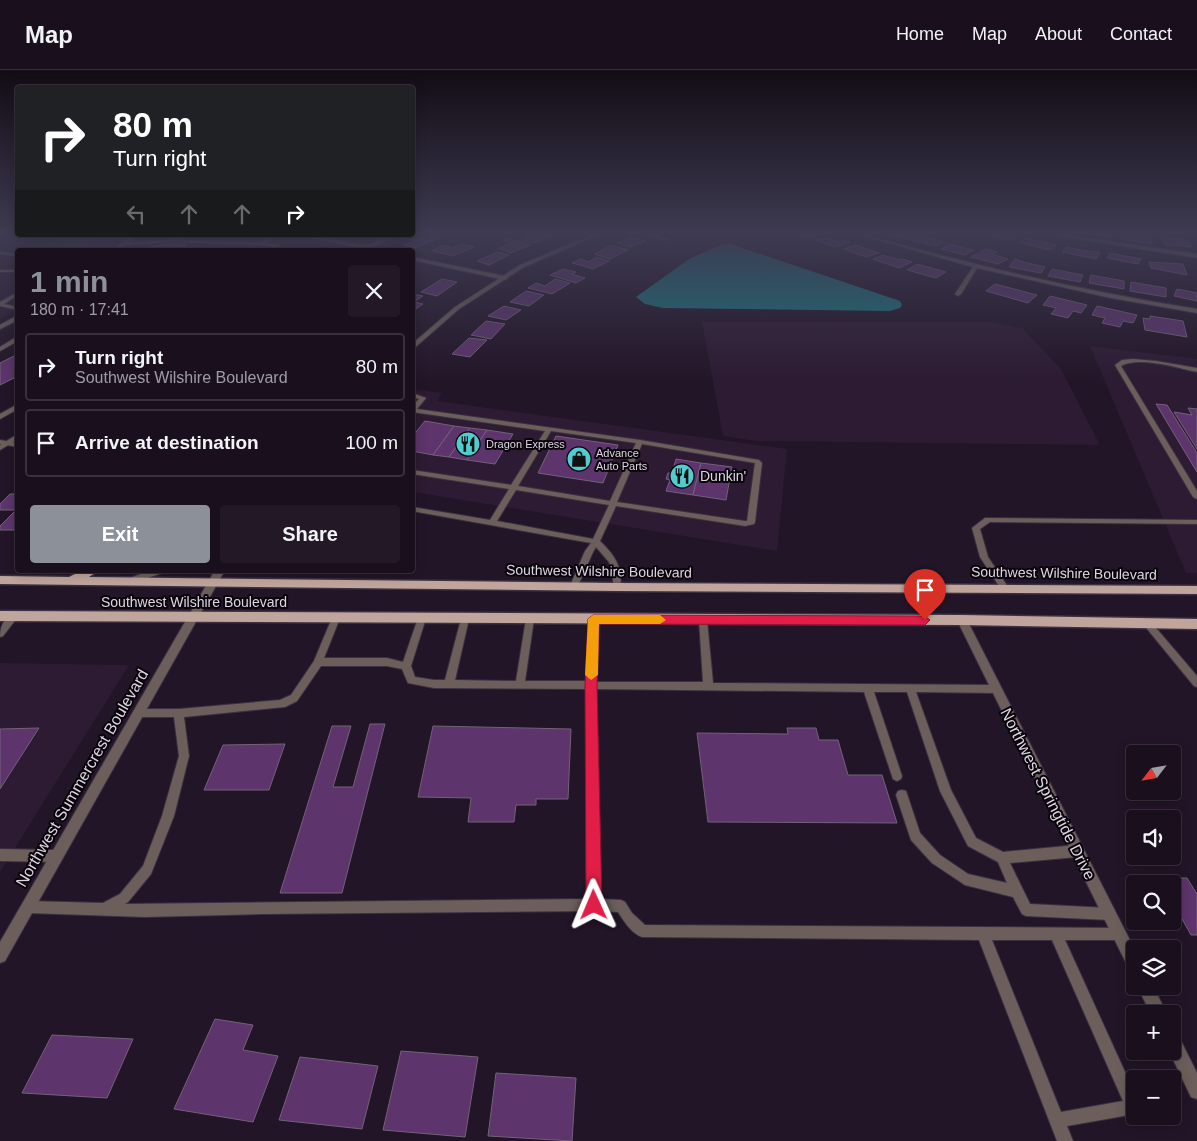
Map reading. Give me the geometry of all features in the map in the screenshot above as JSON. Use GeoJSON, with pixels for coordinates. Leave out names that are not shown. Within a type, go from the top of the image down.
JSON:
{"type":"FeatureCollection","features":[{"type":"Feature","properties":{"kind":"main road"},"geometry":{"type":"LineString","coordinates":[[69,581],[86,573]]}},
{"type":"Feature","properties":{"kind":"main road","name":"Southwest Wilshire Boulevard"},"geometry":{"type":"LineString","coordinates":[[0,580],[617,587],[1004,587],[1197,590]]}},
{"type":"Feature","properties":{"kind":"main road","name":"Southwest Wilshire Boulevard"},"geometry":{"type":"LineString","coordinates":[[0,616],[962,620],[1197,624]]}},
{"type":"Feature","properties":{"kind":"street"},"geometry":{"type":"LineString","coordinates":[[415,345],[457,308],[497,283]]}},
{"type":"Feature","properties":{"kind":"street"},"geometry":{"type":"LineString","coordinates":[[958,294],[965,283]]}},
{"type":"Feature","properties":{"kind":"street"},"geometry":{"type":"LineString","coordinates":[[1049,283],[1109,296],[1197,310]]}},
{"type":"Feature","properties":{"kind":"street"},"geometry":{"type":"LineString","coordinates":[[0,327],[15,318]]}},
{"type":"Feature","properties":{"kind":"street"},"geometry":{"type":"LineString","coordinates":[[2,444],[15,445]]}},
{"type":"Feature","properties":{"kind":"street"},"geometry":{"type":"LineString","coordinates":[[130,581],[153,573]]}},
{"type":"Feature","properties":{"kind":"street","name":"Northwest Summercrest Boulevard"},"geometry":{"type":"LineString","coordinates":[[0,956],[218,573]]}},
{"type":"Feature","properties":{"kind":"street","name":"Northwest Springtide Drive"},"geometry":{"type":"LineString","coordinates":[[962,620],[1126,948]]}},
{"type":"Feature","properties":{"kind":"street"},"geometry":{"type":"LineString","coordinates":[[1181,1060],[1197,1091]]}},
{"type":"Feature","properties":{"kind":"lane"},"geometry":{"type":"LineString","coordinates":[[0,304],[15,295]]}},
{"type":"Feature","properties":{"kind":"lane"},"geometry":{"type":"LineString","coordinates":[[0,304],[15,308]]}},
{"type":"Feature","properties":{"kind":"lane"},"geometry":{"type":"LineString","coordinates":[[0,349],[15,340]]}},
{"type":"Feature","properties":{"kind":"lane"},"geometry":{"type":"LineString","coordinates":[[1197,370],[1137,360],[1127,360],[1118,365],[1197,496]]}},
{"type":"Feature","properties":{"kind":"lane"},"geometry":{"type":"LineString","coordinates":[[415,396],[423,398],[415,408]]}},
{"type":"Feature","properties":{"kind":"lane"},"geometry":{"type":"LineString","coordinates":[[0,417],[15,408]]}},
{"type":"Feature","properties":{"kind":"lane"},"geometry":{"type":"LineString","coordinates":[[415,410],[640,442],[757,461],[759,463],[751,522],[745,524],[612,505],[415,472]]}},
{"type":"Feature","properties":{"kind":"lane"},"geometry":{"type":"LineString","coordinates":[[494,522],[549,429]]}},
{"type":"Feature","properties":{"kind":"lane"},"geometry":{"type":"LineString","coordinates":[[2,444],[15,438]]}},
{"type":"Feature","properties":{"kind":"lane"},"geometry":{"type":"LineString","coordinates":[[574,586],[589,551],[596,542],[640,442]]}},
{"type":"Feature","properties":{"kind":"lane"},"geometry":{"type":"LineString","coordinates":[[415,509],[596,542],[608,553],[617,567],[617,587]]}},
{"type":"Feature","properties":{"kind":"lane"},"geometry":{"type":"LineString","coordinates":[[1004,587],[984,557],[976,528],[988,520],[1197,522]]}},
{"type":"Feature","properties":{"kind":"lane"},"geometry":{"type":"LineString","coordinates":[[0,634],[14,616]]}},
{"type":"Feature","properties":{"kind":"lane"},"geometry":{"type":"LineString","coordinates":[[139,713],[281,704],[294,698],[318,662],[336,618]]}},
{"type":"Feature","properties":{"kind":"lane"},"geometry":{"type":"LineString","coordinates":[[422,618],[406,666],[411,680],[448,684],[996,690]]}},
{"type":"Feature","properties":{"kind":"lane"},"geometry":{"type":"LineString","coordinates":[[448,684],[465,618]]}},
{"type":"Feature","properties":{"kind":"lane"},"geometry":{"type":"LineString","coordinates":[[520,685],[530,619]]}},
{"type":"Feature","properties":{"kind":"lane"},"geometry":{"type":"LineString","coordinates":[[593,619],[591,685],[594,905]]}},
{"type":"Feature","properties":{"kind":"lane"},"geometry":{"type":"LineString","coordinates":[[703,620],[708,686]]}},
{"type":"Feature","properties":{"kind":"lane"},"geometry":{"type":"LineString","coordinates":[[1147,623],[1197,683]]}},
{"type":"Feature","properties":{"kind":"lane"},"geometry":{"type":"LineString","coordinates":[[318,662],[387,662],[406,666]]}},
{"type":"Feature","properties":{"kind":"lane"},"geometry":{"type":"LineString","coordinates":[[868,688],[897,776]]}},
{"type":"Feature","properties":{"kind":"lane"},"geometry":{"type":"LineString","coordinates":[[910,688],[946,791],[972,842],[1002,858],[1077,851]]}},
{"type":"Feature","properties":{"kind":"lane"},"geometry":{"type":"LineString","coordinates":[[102,910],[124,898],[147,870],[168,816],[184,756],[178,712]]}},
{"type":"Feature","properties":{"kind":"lane"},"geometry":{"type":"LineString","coordinates":[[902,795],[915,836],[936,859],[964,879],[1016,891]]}},
{"type":"Feature","properties":{"kind":"lane"},"geometry":{"type":"LineString","coordinates":[[0,855],[56,856]]}},
{"type":"Feature","properties":{"kind":"lane"},"geometry":{"type":"LineString","coordinates":[[1002,858],[1026,910],[1108,914]]}},
{"type":"Feature","properties":{"kind":"lane"},"geometry":{"type":"LineString","coordinates":[[28,907],[102,910],[594,905],[621,906],[628,917],[642,931],[1119,934]]}},
{"type":"Feature","properties":{"kind":"lane"},"geometry":{"type":"LineString","coordinates":[[983,933],[1065,1141]]}},
{"type":"Feature","properties":{"kind":"lane"},"geometry":{"type":"LineString","coordinates":[[1056,934],[1133,1107],[1056,1120]]}},
{"type":"Feature","properties":{"kind":"shaded area"},"geometry":{"type":"Polygon","coordinates":[[[0,283],[15,283],[15,310],[0,319],[0,283]]]}},
{"type":"Feature","properties":{"kind":"shaded area"},"geometry":{"type":"Polygon","coordinates":[[[656,283],[847,283],[900,301],[902,305],[900,308],[890,311],[663,308],[645,304],[636,297],[656,283]]]}},
{"type":"Feature","properties":{"kind":"shaded area"},"geometry":{"type":"Polygon","coordinates":[[[702,322],[990,322],[1022,328],[1061,369],[1100,445],[756,441],[723,436],[702,322]]]}},
{"type":"Feature","properties":{"kind":"shaded area"},"geometry":{"type":"Polygon","coordinates":[[[1090,346],[1197,359],[1197,573],[1186,573],[1090,346]]]}},
{"type":"Feature","properties":{"kind":"shaded area"},"geometry":{"type":"Polygon","coordinates":[[[415,389],[442,393],[437,401],[787,449],[777,551],[415,492],[415,389]]]}},
{"type":"Feature","properties":{"kind":"shaded area"},"geometry":{"type":"Polygon","coordinates":[[[0,663],[129,665],[0,872],[0,663]]]}},
{"type":"Feature","properties":{"kind":"building"},"geometry":{"type":"Polygon","coordinates":[[[436,283],[456,283],[437,296],[421,292],[436,283]]]}},
{"type":"Feature","properties":{"kind":"building"},"geometry":{"type":"Polygon","coordinates":[[[536,283],[545,286],[549,283],[570,283],[552,294],[528,288],[536,283]]]}},
{"type":"Feature","properties":{"kind":"building"},"geometry":{"type":"Polygon","coordinates":[[[1089,283],[1124,283],[1124,289],[1089,283]]]}},
{"type":"Feature","properties":{"kind":"building"},"geometry":{"type":"Polygon","coordinates":[[[1131,283],[1137,283],[1166,288],[1166,297],[1130,291],[1131,283]]]}},
{"type":"Feature","properties":{"kind":"building"},"geometry":{"type":"Polygon","coordinates":[[[995,284],[1037,295],[1028,303],[986,291],[995,284]]]}},
{"type":"Feature","properties":{"kind":"building"},"geometry":{"type":"Polygon","coordinates":[[[1177,289],[1197,293],[1197,301],[1174,296],[1177,289]]]}},
{"type":"Feature","properties":{"kind":"building"},"geometry":{"type":"Polygon","coordinates":[[[526,291],[544,295],[529,306],[510,302],[526,291]]]}},
{"type":"Feature","properties":{"kind":"building"},"geometry":{"type":"Polygon","coordinates":[[[415,295],[423,296],[415,301],[415,295]]]}},
{"type":"Feature","properties":{"kind":"building"},"geometry":{"type":"Polygon","coordinates":[[[1050,296],[1087,305],[1081,313],[1073,311],[1068,318],[1051,314],[1056,308],[1043,305],[1050,296]]]}},
{"type":"Feature","properties":{"kind":"building"},"geometry":{"type":"Polygon","coordinates":[[[415,302],[423,304],[416,309],[415,302]]]}},
{"type":"Feature","properties":{"kind":"building"},"geometry":{"type":"Polygon","coordinates":[[[504,306],[521,310],[506,320],[488,316],[504,306]]]}},
{"type":"Feature","properties":{"kind":"building"},"geometry":{"type":"Polygon","coordinates":[[[1097,306],[1137,315],[1133,323],[1123,321],[1120,327],[1102,323],[1105,318],[1092,315],[1097,306]]]}},
{"type":"Feature","properties":{"kind":"building"},"geometry":{"type":"Polygon","coordinates":[[[1150,316],[1183,321],[1187,337],[1145,330],[1143,318],[1150,319],[1150,316]]]}},
{"type":"Feature","properties":{"kind":"building"},"geometry":{"type":"Polygon","coordinates":[[[486,321],[505,324],[491,339],[471,335],[486,321]]]}},
{"type":"Feature","properties":{"kind":"building"},"geometry":{"type":"Polygon","coordinates":[[[469,338],[487,340],[470,357],[452,354],[469,338]]]}},
{"type":"Feature","properties":{"kind":"building"},"geometry":{"type":"Polygon","coordinates":[[[15,356],[15,378],[0,385],[0,363],[15,356]]]}},
{"type":"Feature","properties":{"kind":"building"},"geometry":{"type":"Polygon","coordinates":[[[1156,404],[1167,405],[1197,453],[1197,472],[1156,404]]]}},
{"type":"Feature","properties":{"kind":"building"},"geometry":{"type":"Polygon","coordinates":[[[1188,408],[1197,409],[1197,449],[1174,412],[1192,415],[1188,408]]]}},
{"type":"Feature","properties":{"kind":"building"},"geometry":{"type":"Polygon","coordinates":[[[425,421],[454,426],[433,455],[415,452],[415,433],[425,421]]]}},
{"type":"Feature","properties":{"kind":"building"},"geometry":{"type":"Polygon","coordinates":[[[454,426],[470,428],[449,457],[433,455],[454,426]]]}},
{"type":"Feature","properties":{"kind":"building","name":"Dragon Express"},"geometry":{"type":"Polygon","coordinates":[[[470,428],[487,430],[467,460],[449,457],[470,428]]]}},
{"type":"Feature","properties":{"kind":"building"},"geometry":{"type":"Polygon","coordinates":[[[487,430],[513,434],[495,464],[467,460],[487,430]]]}},
{"type":"Feature","properties":{"kind":"building","name":"Advance Auto Parts"},"geometry":{"type":"Polygon","coordinates":[[[556,436],[618,445],[603,483],[538,473],[556,436]]]}},
{"type":"Feature","properties":{"kind":"building","name":"Dunkin'"},"geometry":{"type":"Polygon","coordinates":[[[676,459],[701,463],[693,495],[666,491],[670,480],[666,479],[668,473],[672,473],[676,459]]]}},
{"type":"Feature","properties":{"kind":"building"},"geometry":{"type":"Polygon","coordinates":[[[701,463],[732,467],[726,500],[693,495],[701,463]]]}},
{"type":"Feature","properties":{"kind":"building"},"geometry":{"type":"Polygon","coordinates":[[[10,494],[15,494],[15,510],[0,510],[0,504],[10,494]]]}},
{"type":"Feature","properties":{"kind":"building"},"geometry":{"type":"Polygon","coordinates":[[[15,511],[14,530],[0,530],[0,526],[15,511]]]}},
{"type":"Feature","properties":{"kind":"building"},"geometry":{"type":"Polygon","coordinates":[[[370,724],[385,724],[342,893],[280,893],[332,726],[351,726],[333,787],[353,787],[370,724]]]}},
{"type":"Feature","properties":{"kind":"building"},"geometry":{"type":"Polygon","coordinates":[[[433,726],[571,729],[568,799],[536,799],[536,805],[516,805],[514,822],[468,822],[471,798],[418,797],[433,726]]]}},
{"type":"Feature","properties":{"kind":"building"},"geometry":{"type":"Polygon","coordinates":[[[39,728],[0,789],[0,729],[39,728]]]}},
{"type":"Feature","properties":{"kind":"building"},"geometry":{"type":"Polygon","coordinates":[[[787,728],[816,728],[819,740],[838,740],[848,775],[882,775],[897,823],[708,822],[697,733],[788,734],[787,728]]]}},
{"type":"Feature","properties":{"kind":"building"},"geometry":{"type":"Polygon","coordinates":[[[285,744],[269,790],[204,790],[223,745],[285,744]]]}},
{"type":"Feature","properties":{"kind":"building"},"geometry":{"type":"Polygon","coordinates":[[[1181,878],[1187,878],[1197,894],[1197,935],[1191,935],[1181,917],[1181,878]]]}},
{"type":"Feature","properties":{"kind":"building"},"geometry":{"type":"Polygon","coordinates":[[[215,1019],[253,1025],[243,1050],[278,1056],[253,1122],[174,1109],[215,1019]]]}},
{"type":"Feature","properties":{"kind":"building"},"geometry":{"type":"Polygon","coordinates":[[[52,1035],[133,1039],[107,1098],[22,1093],[52,1035]]]}},
{"type":"Feature","properties":{"kind":"building"},"geometry":{"type":"Polygon","coordinates":[[[401,1051],[478,1057],[465,1137],[383,1130],[401,1051]]]}},
{"type":"Feature","properties":{"kind":"building"},"geometry":{"type":"Polygon","coordinates":[[[300,1057],[378,1066],[362,1129],[279,1120],[300,1057]]]}},
{"type":"Feature","properties":{"kind":"building"},"geometry":{"type":"Polygon","coordinates":[[[496,1073],[576,1078],[572,1141],[488,1136],[496,1073]]]}},
{"type":"Feature","properties":{"kind":"slow traffic"},"geometry":{"type":"LineString","coordinates":[[591,675],[593,619],[660,620]]}},
{"type":"Feature","properties":{"kind":"place","name":"Dragon Express"},"geometry":{"type":"Point","coordinates":[468,444]}},
{"type":"Feature","properties":{"kind":"place","name":"Advance Auto Parts"},"geometry":{"type":"Point","coordinates":[579,459]}},
{"type":"Feature","properties":{"kind":"place","name":"Dunkin'"},"geometry":{"type":"Point","coordinates":[682,476]}},
{"type":"Feature","properties":{"kind":"route"},"geometry":{"type":"LineString","coordinates":[[594,905],[591,685],[593,619],[925,620]]}}]}
